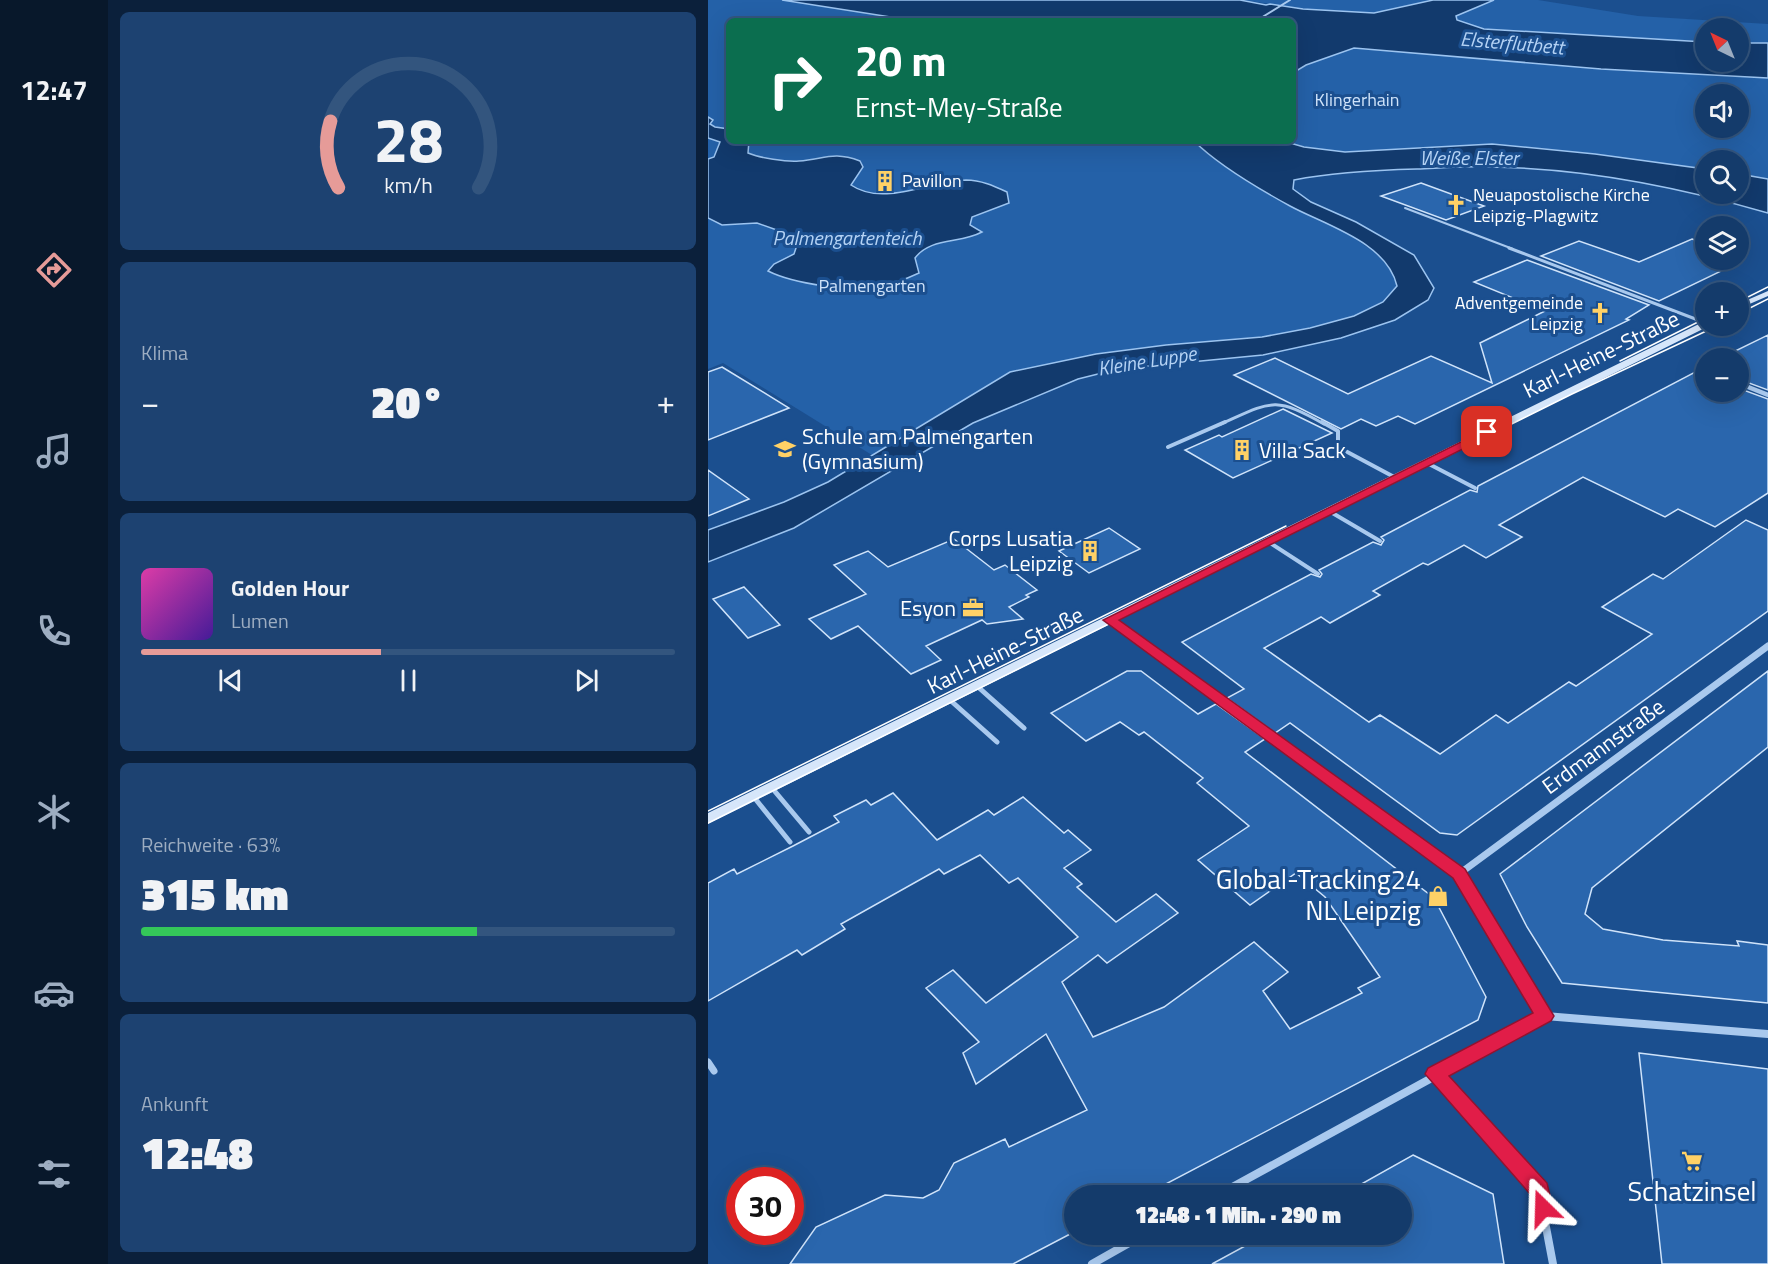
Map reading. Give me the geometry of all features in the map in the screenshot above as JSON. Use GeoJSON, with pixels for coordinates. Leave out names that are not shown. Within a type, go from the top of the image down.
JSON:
{"type":"FeatureCollection","features":[{"type":"Feature","properties":{"kind":"main road"},"geometry":{"type":"LineString","coordinates":[[1749,302],[1768,293]]}},
{"type":"Feature","properties":{"kind":"main road","name":"Karl-Heine-Straße"},"geometry":{"type":"LineString","coordinates":[[708,819],[1695,328]]}},
{"type":"Feature","properties":{"kind":"street"},"geometry":{"type":"LineString","coordinates":[[1749,387],[1768,395]]}},
{"type":"Feature","properties":{"kind":"street"},"geometry":{"type":"LineString","coordinates":[[1110,620],[1459,874],[1545,1016]]}},
{"type":"Feature","properties":{"kind":"street","name":"Erdmannstraße"},"geometry":{"type":"LineString","coordinates":[[1459,874],[1768,646]]}},
{"type":"Feature","properties":{"kind":"street"},"geometry":{"type":"LineString","coordinates":[[1236,1185],[1435,1074],[1545,1016],[1768,1034]]}},
{"type":"Feature","properties":{"kind":"street"},"geometry":{"type":"LineString","coordinates":[[1435,1074],[1539,1190],[1553,1264]]}},
{"type":"Feature","properties":{"kind":"street"},"geometry":{"type":"LineString","coordinates":[[1092,1264],[1126,1245]]}},
{"type":"Feature","properties":{"kind":"lane"},"geometry":{"type":"LineString","coordinates":[[1261,18],[1290,0]]}},
{"type":"Feature","properties":{"kind":"lane"},"geometry":{"type":"LineString","coordinates":[[1405,208],[1695,319]]}},
{"type":"Feature","properties":{"kind":"lane"},"geometry":{"type":"LineString","coordinates":[[1168,447],[1266,404],[1292,406],[1338,430],[1338,447],[1396,477]]}},
{"type":"Feature","properties":{"kind":"lane"},"geometry":{"type":"LineString","coordinates":[[1427,462],[1475,488]]}},
{"type":"Feature","properties":{"kind":"lane"},"geometry":{"type":"LineString","coordinates":[[1329,511],[1380,541]]}},
{"type":"Feature","properties":{"kind":"lane"},"geometry":{"type":"LineString","coordinates":[[1267,541],[1317,574]]}},
{"type":"Feature","properties":{"kind":"lane"},"geometry":{"type":"LineString","coordinates":[[977,685],[1024,728]]}},
{"type":"Feature","properties":{"kind":"lane"},"geometry":{"type":"LineString","coordinates":[[950,699],[997,742]]}},
{"type":"Feature","properties":{"kind":"lane"},"geometry":{"type":"LineString","coordinates":[[772,788],[809,832]]}},
{"type":"Feature","properties":{"kind":"lane"},"geometry":{"type":"LineString","coordinates":[[753,796],[790,842]]}},
{"type":"Feature","properties":{"kind":"lane"},"geometry":{"type":"LineString","coordinates":[[708,1062],[714,1071]]}},
{"type":"Feature","properties":{"kind":"green space","name":"Palmengarten"},"geometry":{"type":"Polygon","coordinates":[[[708,0],[782,0],[897,18],[726,18],[726,144],[1198,144],[1263,191],[1341,229],[1374,252],[1393,271],[1397,286],[1383,302],[1354,316],[1310,328],[1262,337],[1166,345],[1096,354],[1010,372],[872,455],[723,363],[708,369],[708,0]]]}},
{"type":"Feature","properties":{"kind":"green space"},"geometry":{"type":"Polygon","coordinates":[[[1243,0],[1433,0],[1374,13],[1303,9],[1243,0]]]}},
{"type":"Feature","properties":{"kind":"green space"},"geometry":{"type":"Polygon","coordinates":[[[1494,0],[1538,0],[1638,16],[1695,20],[1695,41],[1484,29],[1457,20],[1456,16],[1494,0]]]}},
{"type":"Feature","properties":{"kind":"green space"},"geometry":{"type":"Polygon","coordinates":[[[1749,23],[1768,24],[1768,43],[1749,43],[1749,23]]]}},
{"type":"Feature","properties":{"kind":"green space","name":"Klingerhain"},"geometry":{"type":"Polygon","coordinates":[[[1354,48],[1601,69],[1768,78],[1768,179],[1749,176],[1749,150],[1695,150],[1695,168],[1595,154],[1492,144],[1345,152],[1294,144],[1296,144],[1296,71],[1306,65],[1354,48]]]}},
{"type":"Feature","properties":{"kind":"water","name":"Elsterflutbett"},"geometry":{"type":"Polygon","coordinates":[[[782,0],[1240,0],[1303,9],[1374,13],[1433,0],[1494,0],[1456,16],[1457,20],[1484,29],[1695,41],[1695,72],[1749,72],[1749,43],[1768,43],[1768,78],[1601,69],[1354,48],[1306,65],[1296,71],[1296,18],[897,18],[782,0]]]}},
{"type":"Feature","properties":{"kind":"water","name":"Palmengartenteich"},"geometry":{"type":"Polygon","coordinates":[[[708,117],[713,120],[710,124],[726,129],[726,144],[749,144],[748,153],[753,155],[787,161],[843,156],[860,161],[863,167],[851,185],[864,191],[877,194],[892,193],[952,181],[972,180],[1007,192],[1009,203],[972,217],[970,225],[982,232],[937,244],[922,251],[915,258],[919,273],[900,281],[879,287],[854,288],[823,286],[792,280],[768,271],[774,264],[794,254],[797,245],[788,234],[757,223],[722,225],[708,218],[708,159],[714,157],[720,142],[708,138],[708,117]]]}},
{"type":"Feature","properties":{"kind":"water"},"geometry":{"type":"Polygon","coordinates":[[[1197,144],[1294,144],[1345,152],[1492,144],[1595,154],[1695,168],[1695,194],[1595,175],[1525,168],[1386,170],[1340,173],[1294,180],[1293,189],[1311,202],[1356,222],[1414,255],[1434,288],[1428,300],[1395,320],[1341,338],[1263,355],[1118,369],[1078,379],[973,423],[794,528],[708,562],[708,530],[784,502],[828,482],[1010,372],[1096,354],[1166,345],[1262,337],[1310,328],[1354,316],[1383,302],[1397,286],[1391,271],[1368,246],[1253,185],[1197,144]]]}},
{"type":"Feature","properties":{"kind":"water"},"geometry":{"type":"Polygon","coordinates":[[[1749,176],[1768,179],[1768,213],[1734,204],[1749,204],[1749,176]]]}},
{"type":"Feature","properties":{"kind":"building","name":"Neuapostolische Kirche Leipzig-Plagwitz"},"geometry":{"type":"Polygon","coordinates":[[[1421,183],[1484,206],[1446,220],[1381,196],[1421,183]]]}},
{"type":"Feature","properties":{"kind":"building"},"geometry":{"type":"Polygon","coordinates":[[[1692,239],[1695,240],[1695,270],[1723,270],[1659,301],[1541,256],[1579,241],[1639,262],[1692,239]]]}},
{"type":"Feature","properties":{"kind":"building"},"geometry":{"type":"Polygon","coordinates":[[[1527,260],[1649,305],[1626,319],[1629,320],[1415,424],[1398,416],[1376,426],[1361,419],[1341,429],[1234,375],[1275,358],[1348,394],[1431,356],[1492,383],[1480,343],[1545,311],[1474,282],[1527,260]]]}},
{"type":"Feature","properties":{"kind":"building"},"geometry":{"type":"Polygon","coordinates":[[[1768,335],[1768,390],[1749,383],[1749,348],[1741,348],[1768,335]]]}},
{"type":"Feature","properties":{"kind":"building"},"geometry":{"type":"Polygon","coordinates":[[[722,367],[789,408],[708,440],[708,372],[722,367]]]}},
{"type":"Feature","properties":{"kind":"building"},"geometry":{"type":"Polygon","coordinates":[[[1695,372],[1695,402],[1749,402],[1749,392],[1768,399],[1768,493],[1715,527],[1678,509],[1665,517],[1583,477],[1499,525],[1522,537],[1486,558],[1464,545],[1428,565],[1423,563],[1373,591],[1380,595],[1330,623],[1321,617],[1264,648],[1369,722],[1380,715],[1440,754],[1496,715],[1508,723],[1569,682],[1576,686],[1652,634],[1602,607],[1653,574],[1663,579],[1746,520],[1768,530],[1768,611],[1457,835],[1440,833],[1290,723],[1275,733],[1227,698],[1244,689],[1182,642],[1311,574],[1320,577],[1322,574],[1319,570],[1373,542],[1381,545],[1384,540],[1381,537],[1470,490],[1477,492],[1478,486],[1695,372]]]}},
{"type":"Feature","properties":{"kind":"building","name":"Villa Sack"},"geometry":{"type":"Polygon","coordinates":[[[1283,409],[1332,433],[1233,478],[1185,450],[1219,435],[1222,437],[1283,409]]]}},
{"type":"Feature","properties":{"kind":"building"},"geometry":{"type":"Polygon","coordinates":[[[708,470],[749,499],[708,516],[708,470]]]}},
{"type":"Feature","properties":{"kind":"building","name":"Corps Lusatia Leipzig"},"geometry":{"type":"Polygon","coordinates":[[[1109,528],[1140,549],[1089,573],[1059,551],[1109,528]]]}},
{"type":"Feature","properties":{"kind":"building"},"geometry":{"type":"Polygon","coordinates":[[[954,539],[994,570],[1005,565],[1037,590],[1026,595],[1029,597],[1009,607],[1023,619],[987,624],[982,620],[926,646],[941,660],[911,674],[858,626],[831,639],[809,619],[866,594],[834,565],[868,551],[888,567],[954,539]]]}},
{"type":"Feature","properties":{"kind":"building"},"geometry":{"type":"Polygon","coordinates":[[[744,587],[780,625],[748,638],[713,599],[744,587]]]}},
{"type":"Feature","properties":{"kind":"building"},"geometry":{"type":"Polygon","coordinates":[[[1127,671],[1141,671],[1198,714],[1216,704],[1265,739],[1245,752],[1434,898],[1486,997],[1478,1020],[1164,1185],[1064,1185],[1064,1237],[1013,1264],[790,1264],[816,1227],[885,1195],[923,1198],[939,1190],[954,1163],[1005,1139],[1009,1147],[1087,1110],[1046,1034],[976,1084],[963,1053],[979,1042],[926,988],[953,970],[986,1003],[1078,937],[1018,878],[1009,883],[980,855],[944,874],[939,869],[841,924],[845,929],[802,955],[797,950],[708,1001],[708,883],[734,869],[737,874],[839,822],[834,816],[866,800],[871,805],[893,793],[937,840],[988,810],[994,815],[1023,797],[1064,833],[1068,830],[1091,850],[1064,868],[1082,884],[1077,887],[1116,922],[1156,894],[1178,913],[1107,963],[1098,955],[1062,982],[1093,1037],[1164,1007],[1254,942],[1288,972],[1263,991],[1290,1029],[1362,993],[1358,988],[1380,977],[1325,897],[1296,873],[1250,905],[1198,860],[1249,826],[1197,783],[1203,778],[1144,732],[1139,735],[1120,722],[1086,741],[1051,713],[1127,671]]]}},
{"type":"Feature","properties":{"kind":"building"},"geometry":{"type":"Polygon","coordinates":[[[1768,671],[1768,747],[1592,888],[1585,914],[1603,929],[1663,940],[1739,946],[1737,941],[1768,945],[1768,1003],[1562,983],[1527,927],[1500,874],[1768,671]]]}},
{"type":"Feature","properties":{"kind":"building"},"geometry":{"type":"Polygon","coordinates":[[[1639,1053],[1768,1069],[1768,1264],[1662,1264],[1639,1053]]]}},
{"type":"Feature","properties":{"kind":"building"},"geometry":{"type":"Polygon","coordinates":[[[1413,1155],[1493,1194],[1504,1264],[1212,1264],[1247,1245],[1412,1245],[1412,1185],[1360,1185],[1413,1155]]]}},
{"type":"Feature","properties":{"kind":"tram line"},"geometry":{"type":"LineString","coordinates":[[1749,296],[1768,287]]}},
{"type":"Feature","properties":{"kind":"tram line"},"geometry":{"type":"LineString","coordinates":[[1749,308],[1768,299]]}},
{"type":"Feature","properties":{"kind":"tram line"},"geometry":{"type":"LineString","coordinates":[[1620,361],[1695,324]]}},
{"type":"Feature","properties":{"kind":"tram line"},"geometry":{"type":"LineString","coordinates":[[708,823],[1572,394],[1696,336]]}},
{"type":"Feature","properties":{"kind":"tram line"},"geometry":{"type":"LineString","coordinates":[[708,811],[1286,526]]}},
{"type":"Feature","properties":{"kind":"place","name":"Pavillon"},"geometry":{"type":"Point","coordinates":[885,181]}},
{"type":"Feature","properties":{"kind":"place","name":"Neuapostolische Kirche Leipzig-Plagwitz"},"geometry":{"type":"Point","coordinates":[1456,205]}},
{"type":"Feature","properties":{"kind":"place","name":"Adventgemeinde Leipzig"},"geometry":{"type":"Point","coordinates":[1600,313]}},
{"type":"Feature","properties":{"kind":"place","name":"Schule am Palmengarten (Gymnasium)"},"geometry":{"type":"Point","coordinates":[785,449]}},
{"type":"Feature","properties":{"kind":"place","name":"Villa Sack"},"geometry":{"type":"Point","coordinates":[1242,450]}},
{"type":"Feature","properties":{"kind":"place","name":"Corps Lusatia Leipzig"},"geometry":{"type":"Point","coordinates":[1090,551]}},
{"type":"Feature","properties":{"kind":"place","name":"Esyon"},"geometry":{"type":"Point","coordinates":[973,608]}},
{"type":"Feature","properties":{"kind":"place","name":"Global-Tracking24 NL Leipzig"},"geometry":{"type":"Point","coordinates":[1438,896]}},
{"type":"Feature","properties":{"kind":"place","name":"Schatzinsel"},"geometry":{"type":"Point","coordinates":[1692,1161]}},
{"type":"Feature","properties":{"kind":"route"},"geometry":{"type":"LineString","coordinates":[[1487,432],[1110,620],[1459,874],[1545,1016],[1435,1074],[1539,1190],[1543,1208]]}},
{"type":"Feature","properties":{"kind":"water label","name":"Weiße Elster"},"geometry":{"type":"Point","coordinates":[1469,158]}},
{"type":"Feature","properties":{"kind":"water label","name":"Kleine Luppe"},"geometry":{"type":"Point","coordinates":[1147,361]}}]}
